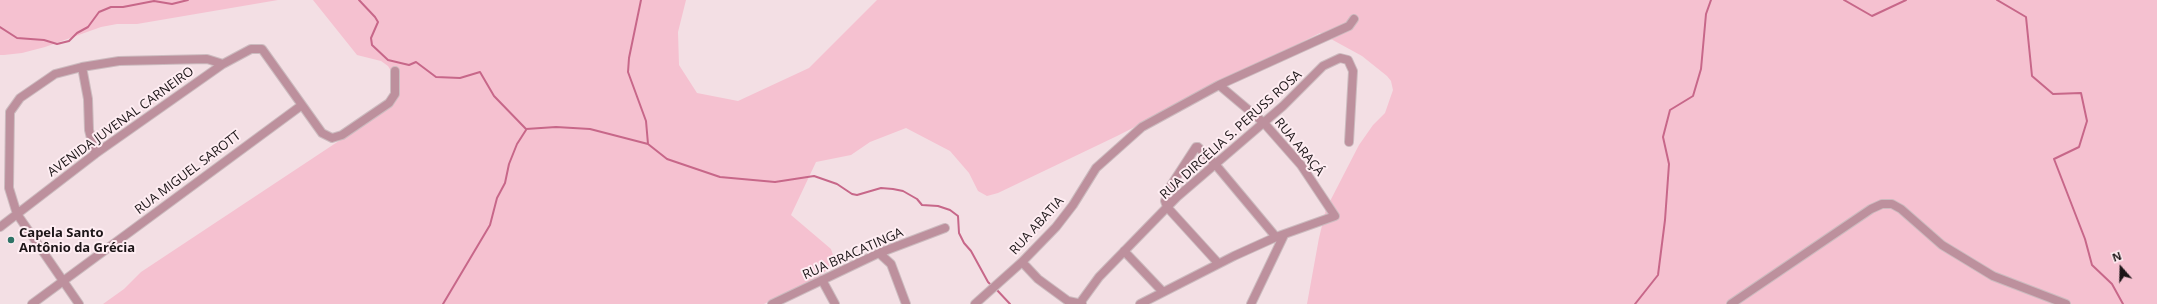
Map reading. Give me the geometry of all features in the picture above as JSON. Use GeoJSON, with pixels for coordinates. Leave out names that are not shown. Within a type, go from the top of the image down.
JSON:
{"type":"FeatureCollection","features":[{"type":"Feature","properties":{"kind":"street"},"geometry":{"type":"LineString","coordinates":[[1219,85],[1349,26],[1354,19]]}},
{"type":"Feature","properties":{"kind":"street","name":"AVENIDA JUVENAL CARNEIRO"},"geometry":{"type":"LineString","coordinates":[[0,227],[95,154],[223,64],[252,49],[262,49],[302,105]]}},
{"type":"Feature","properties":{"kind":"street","name":"RUA DIRCÉLIA S. PERUSS ROSA"},"geometry":{"type":"LineString","coordinates":[[1081,303],[1099,277],[1167,207],[1264,123],[1323,66],[1340,58],[1348,60],[1353,71],[1349,142]]}},
{"type":"Feature","properties":{"kind":"street"},"geometry":{"type":"LineString","coordinates":[[79,304],[62,282],[17,214],[9,188],[10,112],[20,98],[56,74],[82,67],[119,61],[207,59],[223,64]]}},
{"type":"Feature","properties":{"kind":"street"},"geometry":{"type":"LineString","coordinates":[[82,67],[88,99],[89,130],[95,154]]}},
{"type":"Feature","properties":{"kind":"street"},"geometry":{"type":"LineString","coordinates":[[302,105],[322,133],[332,138],[342,135],[389,103],[395,94],[395,71]]}},
{"type":"Feature","properties":{"kind":"street","name":"RUA ARAÇÁ"},"geometry":{"type":"LineString","coordinates":[[1219,85],[1264,123],[1301,165],[1335,216],[1280,236]]}},
{"type":"Feature","properties":{"kind":"street","name":"RUA ABATIA"},"geometry":{"type":"LineString","coordinates":[[975,304],[1022,262],[1056,227],[1073,205],[1096,168],[1126,140],[1142,127],[1219,85]]}},
{"type":"Feature","properties":{"kind":"street","name":"RUA MIGUEL SAROTT"},"geometry":{"type":"LineString","coordinates":[[32,304],[302,105]]}},
{"type":"Feature","properties":{"kind":"street"},"geometry":{"type":"LineString","coordinates":[[1218,263],[1167,207],[1165,201],[1170,187],[1194,149],[1198,147],[1280,236]]}},
{"type":"Feature","properties":{"kind":"street"},"geometry":{"type":"LineString","coordinates":[[1731,304],[1871,209],[1882,204],[1892,204],[1901,209],[1942,245],[1993,276],[2066,304]]}},
{"type":"Feature","properties":{"kind":"street","name":"RUA BRACATINGA"},"geometry":{"type":"LineString","coordinates":[[772,304],[879,253],[945,228]]}},
{"type":"Feature","properties":{"kind":"street"},"geometry":{"type":"LineString","coordinates":[[1140,304],[1218,263],[1280,236]]}},
{"type":"Feature","properties":{"kind":"street"},"geometry":{"type":"LineString","coordinates":[[1251,304],[1280,236]]}},
{"type":"Feature","properties":{"kind":"street"},"geometry":{"type":"LineString","coordinates":[[1124,251],[1164,292]]}},
{"type":"Feature","properties":{"kind":"street"},"geometry":{"type":"LineString","coordinates":[[879,253],[891,264],[906,304]]}},
{"type":"Feature","properties":{"kind":"street"},"geometry":{"type":"LineString","coordinates":[[1022,262],[1038,279],[1068,301],[1081,303]]}},
{"type":"Feature","properties":{"kind":"street"},"geometry":{"type":"LineString","coordinates":[[822,280],[835,304]]}},
{"type":"Feature","properties":{"kind":"shaded area"},"geometry":{"type":"Polygon","coordinates":[[[0,0],[278,0],[137,24],[117,24],[101,27],[45,47],[22,53],[0,55],[0,0]]]}},
{"type":"Feature","properties":{"kind":"shaded area"},"geometry":{"type":"Polygon","coordinates":[[[313,0],[686,0],[678,32],[679,65],[697,93],[738,101],[809,68],[877,0],[2157,0],[2157,304],[1307,304],[1326,209],[1359,145],[1373,125],[1385,113],[1393,90],[1391,81],[1387,76],[1362,56],[1320,33],[1117,136],[998,193],[987,196],[978,191],[969,173],[950,151],[906,128],[870,142],[851,155],[816,162],[791,215],[831,249],[833,255],[830,265],[823,274],[812,281],[764,304],[103,304],[124,289],[141,272],[369,121],[390,102],[393,74],[388,66],[381,61],[357,55],[313,0]]]}},
{"type":"Feature","properties":{"kind":"waterway"},"geometry":{"type":"LineString","coordinates":[[0,27],[17,38],[44,40],[57,44],[69,41],[77,33],[88,27],[99,12],[111,7],[123,7],[154,1],[172,4],[188,0]]}},
{"type":"Feature","properties":{"kind":"waterway"},"geometry":{"type":"LineString","coordinates":[[359,0],[378,22],[371,38],[372,45],[388,60],[409,65],[416,62],[436,77],[460,78],[480,72],[494,96],[526,129],[556,127],[590,129],[648,144],[667,159],[720,177],[775,182],[814,176],[837,184],[852,194],[857,195],[881,188],[893,189],[903,191],[917,199],[922,205],[938,206],[950,210],[958,216],[959,233],[988,282],[993,287]]}},
{"type":"Feature","properties":{"kind":"waterway"},"geometry":{"type":"LineString","coordinates":[[641,0],[629,58],[628,72],[646,121],[648,144]]}},
{"type":"Feature","properties":{"kind":"waterway"},"geometry":{"type":"LineString","coordinates":[[1635,304],[1658,275],[1665,220],[1669,164],[1663,137],[1670,110],[1693,96],[1701,69],[1706,14],[1711,0]]}},
{"type":"Feature","properties":{"kind":"waterway"},"geometry":{"type":"LineString","coordinates":[[1844,0],[1872,16],[1906,0]]}},
{"type":"Feature","properties":{"kind":"waterway"},"geometry":{"type":"LineString","coordinates":[[1997,0],[2026,17],[2032,76],[2053,94],[2081,93],[2087,121],[2079,147],[2054,159],[2085,239],[2092,265],[2112,284],[2123,304]]}},
{"type":"Feature","properties":{"kind":"waterway"},"geometry":{"type":"LineString","coordinates":[[443,304],[490,225],[497,198],[505,183],[509,164],[517,144],[526,130]]}},
{"type":"Feature","properties":{"kind":"waterway"},"geometry":{"type":"LineString","coordinates":[[996,289],[1010,304]]}},
{"type":"Feature","properties":{"kind":"place","name":"Capela Santo Antônio da Grécia"},"geometry":{"type":"Point","coordinates":[11,240]}}]}
